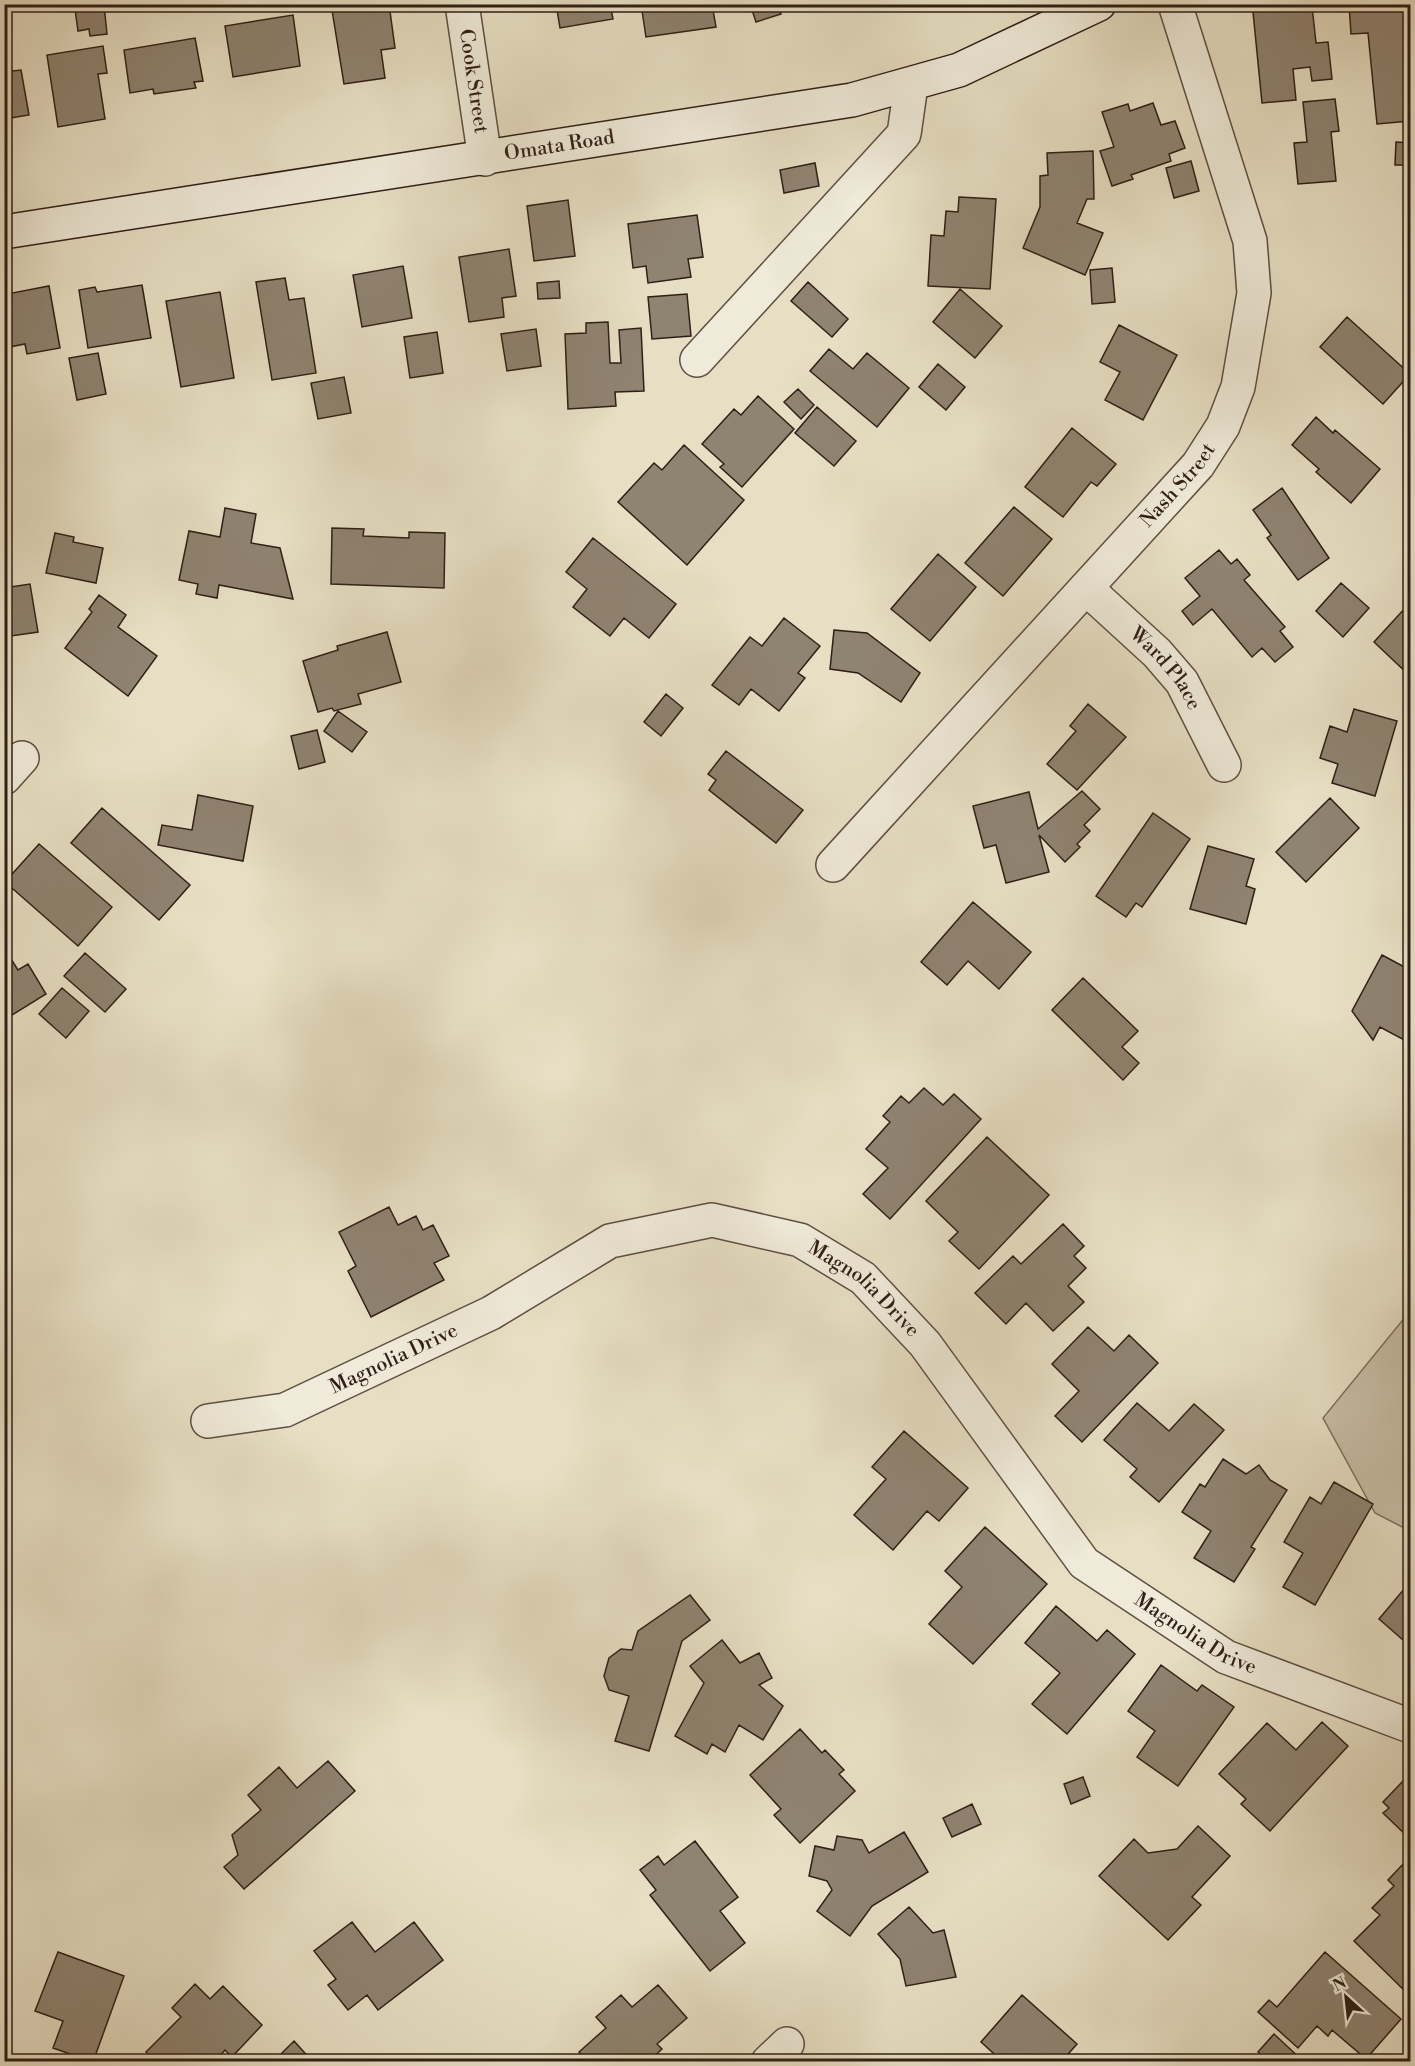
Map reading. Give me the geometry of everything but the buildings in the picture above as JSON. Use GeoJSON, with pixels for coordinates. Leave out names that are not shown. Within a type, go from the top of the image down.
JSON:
{"type":"FeatureCollection","features":[{"type":"Feature","properties":{"kind":"street","name":"Cook Street"},"geometry":{"type":"LineString","coordinates":[[462,4],[485,159]]}},
{"type":"Feature","properties":{"kind":"street","name":"Omata Road"},"geometry":{"type":"LineString","coordinates":[[4,232],[798,110],[911,85],[959,70],[1099,4]]}},
{"type":"Feature","properties":{"kind":"street","name":"Nash Street"},"geometry":{"type":"LineString","coordinates":[[833,865],[1198,465],[1223,426],[1238,387],[1254,293],[1250,241],[1175,4]]}},
{"type":"Feature","properties":{"kind":"street"},"geometry":{"type":"LineString","coordinates":[[697,360],[904,134],[911,85]]}},
{"type":"Feature","properties":{"kind":"street","name":"Ward Place"},"geometry":{"type":"LineString","coordinates":[[1086,588],[1157,653],[1182,682],[1224,765]]}},
{"type":"Feature","properties":{"kind":"street","name":"Magnolia Drive"},"geometry":{"type":"LineString","coordinates":[[208,1421],[285,1410],[491,1313],[610,1241],[712,1220],[800,1240],[862,1278],[925,1344],[1084,1563],[1226,1657],[1410,1726]]}},
{"type":"Feature","properties":{"kind":"shaded area"},"geometry":{"type":"Polygon","coordinates":[[[1410,1311],[1410,1531],[1375,1513],[1323,1418],[1410,1311]]]}}]}
